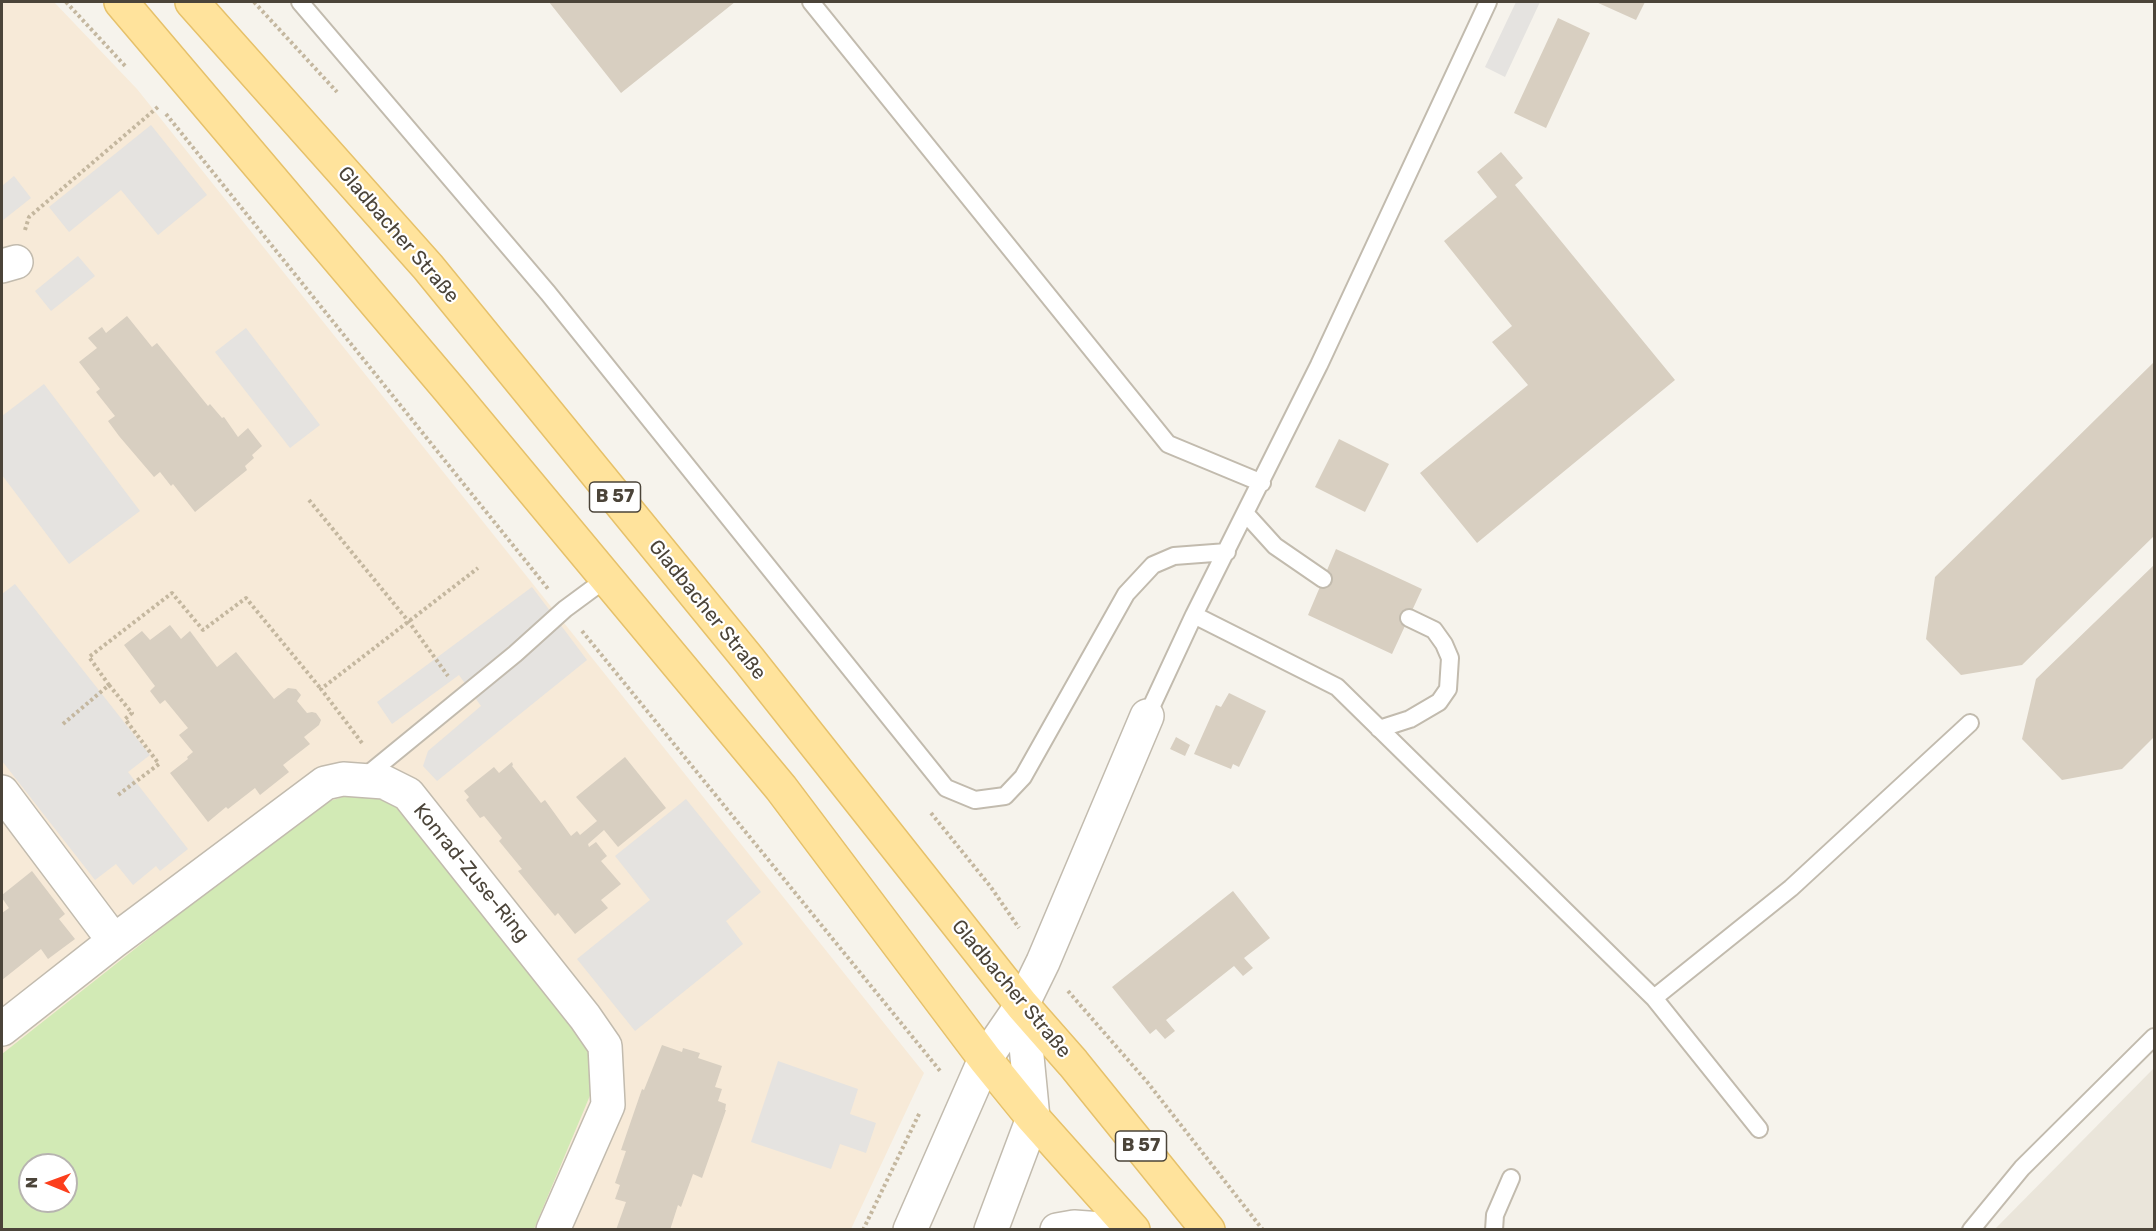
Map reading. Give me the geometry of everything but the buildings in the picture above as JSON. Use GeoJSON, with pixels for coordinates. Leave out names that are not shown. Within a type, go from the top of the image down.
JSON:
{"type":"FeatureCollection","features":[{"type":"Feature","properties":{"kind":"main road","name":"B 57"},"geometry":{"type":"LineString","coordinates":[[121,2],[781,788],[985,1059],[1033,1118],[1133,1230]]}},
{"type":"Feature","properties":{"kind":"main road","name":"Gladbacher Straße"},"geometry":{"type":"LineString","coordinates":[[192,2],[435,276],[749,660],[1022,1005],[1073,1063],[1208,1230]]}},
{"type":"Feature","properties":{"kind":"street"},"geometry":{"type":"LineString","coordinates":[[910,1230],[985,1059],[1022,1005],[1043,962],[1147,716]]}},
{"type":"Feature","properties":{"kind":"street","name":"Konrad-Zuse-Ring"},"geometry":{"type":"LineString","coordinates":[[2,1029],[114,941],[325,783],[369,773],[408,794],[585,1017],[605,1046],[608,1105],[553,1230]]}},
{"type":"Feature","properties":{"kind":"street"},"geometry":{"type":"LineString","coordinates":[[2,792],[114,941]]}},
{"type":"Feature","properties":{"kind":"street"},"geometry":{"type":"LineString","coordinates":[[991,1230],[1033,1118],[1022,1005]]}},
{"type":"Feature","properties":{"kind":"street"},"geometry":{"type":"LineString","coordinates":[[1057,1230],[1074,1227],[1116,1230]]}},
{"type":"Feature","properties":{"kind":"lane"},"geometry":{"type":"LineString","coordinates":[[300,2],[548,293],[946,789],[975,800],[1005,796],[1023,777],[1126,594],[1153,565],[1174,556],[1227,552]]}},
{"type":"Feature","properties":{"kind":"lane"},"geometry":{"type":"LineString","coordinates":[[810,2],[1168,444],[1262,483]]}},
{"type":"Feature","properties":{"kind":"lane"},"geometry":{"type":"LineString","coordinates":[[1147,716],[1194,615],[1319,366],[1488,2]]}},
{"type":"Feature","properties":{"kind":"lane"},"geometry":{"type":"LineString","coordinates":[[1246,514],[1275,546],[1323,579]]}},
{"type":"Feature","properties":{"kind":"lane"},"geometry":{"type":"LineString","coordinates":[[369,773],[515,654],[565,609],[607,578]]}},
{"type":"Feature","properties":{"kind":"lane"},"geometry":{"type":"LineString","coordinates":[[1194,615],[1336,687],[1654,998],[1759,1130]]}},
{"type":"Feature","properties":{"kind":"lane"},"geometry":{"type":"LineString","coordinates":[[1379,729],[1410,719],[1439,702],[1448,689],[1450,658],[1444,644],[1434,630],[1408,618]]}},
{"type":"Feature","properties":{"kind":"lane"},"geometry":{"type":"LineString","coordinates":[[1654,998],[1791,888],[1970,723]]}},
{"type":"Feature","properties":{"kind":"lane"},"geometry":{"type":"LineString","coordinates":[[1971,1230],[2022,1168],[2154,1037]]}},
{"type":"Feature","properties":{"kind":"lane"},"geometry":{"type":"LineString","coordinates":[[1494,1230],[1495,1215],[1511,1178]]}},
{"type":"Feature","properties":{"kind":"path"},"geometry":{"type":"LineString","coordinates":[[9,264],[29,217],[159,106]]}},
{"type":"Feature","properties":{"kind":"path"},"geometry":{"type":"LineString","coordinates":[[309,500],[409,622],[463,696]]}},
{"type":"Feature","properties":{"kind":"path"},"geometry":{"type":"LineString","coordinates":[[321,689],[478,568]]}},
{"type":"Feature","properties":{"kind":"path"},"geometry":{"type":"LineString","coordinates":[[118,795],[159,764],[124,719],[132,713],[89,657],[172,593],[203,630],[246,598],[321,689],[369,773]]}},
{"type":"Feature","properties":{"kind":"path"},"geometry":{"type":"LineString","coordinates":[[63,724],[109,685]]}},
{"type":"Feature","properties":{"kind":"path"},"geometry":{"type":"LineString","coordinates":[[990,886],[1043,962],[1148,1083],[1263,1230]]}},
{"type":"Feature","properties":{"kind":"path"},"geometry":{"type":"LineString","coordinates":[[935,1082],[940,1071]]}},
{"type":"Feature","properties":{"kind":"path"},"geometry":{"type":"LineString","coordinates":[[863,1230],[925,1103]]}},
{"type":"Feature","properties":{"kind":"shaded area"},"geometry":{"type":"Polygon","coordinates":[[[2,2],[54,2],[137,89],[924,1073],[851,1229],[2,1230],[2,2]]]}},
{"type":"Feature","properties":{"kind":"shaded area"},"geometry":{"type":"Polygon","coordinates":[[[1516,2],[1540,2],[1505,77],[1485,67],[1516,2]]]}},
{"type":"Feature","properties":{"kind":"shaded area"},"geometry":{"type":"Polygon","coordinates":[[[151,125],[207,195],[158,235],[121,190],[69,232],[49,207],[151,125]]]}},
{"type":"Feature","properties":{"kind":"shaded area"},"geometry":{"type":"Polygon","coordinates":[[[14,176],[31,198],[2,221],[2,186],[14,176]]]}},
{"type":"Feature","properties":{"kind":"shaded area"},"geometry":{"type":"Polygon","coordinates":[[[78,256],[95,276],[51,311],[35,291],[78,256]]]}},
{"type":"Feature","properties":{"kind":"shaded area"},"geometry":{"type":"Polygon","coordinates":[[[246,328],[320,425],[290,448],[215,352],[246,328]]]}},
{"type":"Feature","properties":{"kind":"shaded area"},"geometry":{"type":"Polygon","coordinates":[[[44,384],[140,511],[69,564],[2,475],[2,416],[44,384]]]}},
{"type":"Feature","properties":{"kind":"shaded area"},"geometry":{"type":"Polygon","coordinates":[[[15,584],[150,755],[128,772],[188,849],[160,871],[156,866],[133,885],[116,864],[95,880],[2,761],[2,594],[15,584]]]}},
{"type":"Feature","properties":{"kind":"shaded area"},"geometry":{"type":"Polygon","coordinates":[[[532,587],[587,660],[437,781],[423,766],[428,751],[481,706],[459,675],[392,724],[377,702],[532,587]]]}},
{"type":"Feature","properties":{"kind":"shaded area"},"geometry":{"type":"Polygon","coordinates":[[[686,799],[761,892],[726,921],[743,944],[635,1031],[577,959],[650,900],[615,856],[686,799]]]}},
{"type":"Feature","properties":{"kind":"shaded area"},"geometry":{"type":"Polygon","coordinates":[[[778,1061],[858,1089],[850,1114],[876,1123],[866,1153],[840,1144],[831,1169],[751,1142],[778,1061]]]}},
{"type":"Feature","properties":{"kind":"shaded area"},"geometry":{"type":"Polygon","coordinates":[[[2154,1068],[2154,1229],[1995,1229],[2154,1068]]]}},
{"type":"Feature","properties":{"kind":"green space"},"geometry":{"type":"Polygon","coordinates":[[[346,796],[390,800],[593,1053],[594,1086],[534,1229],[2,1230],[2,1054],[317,805],[346,796]]]}}]}
